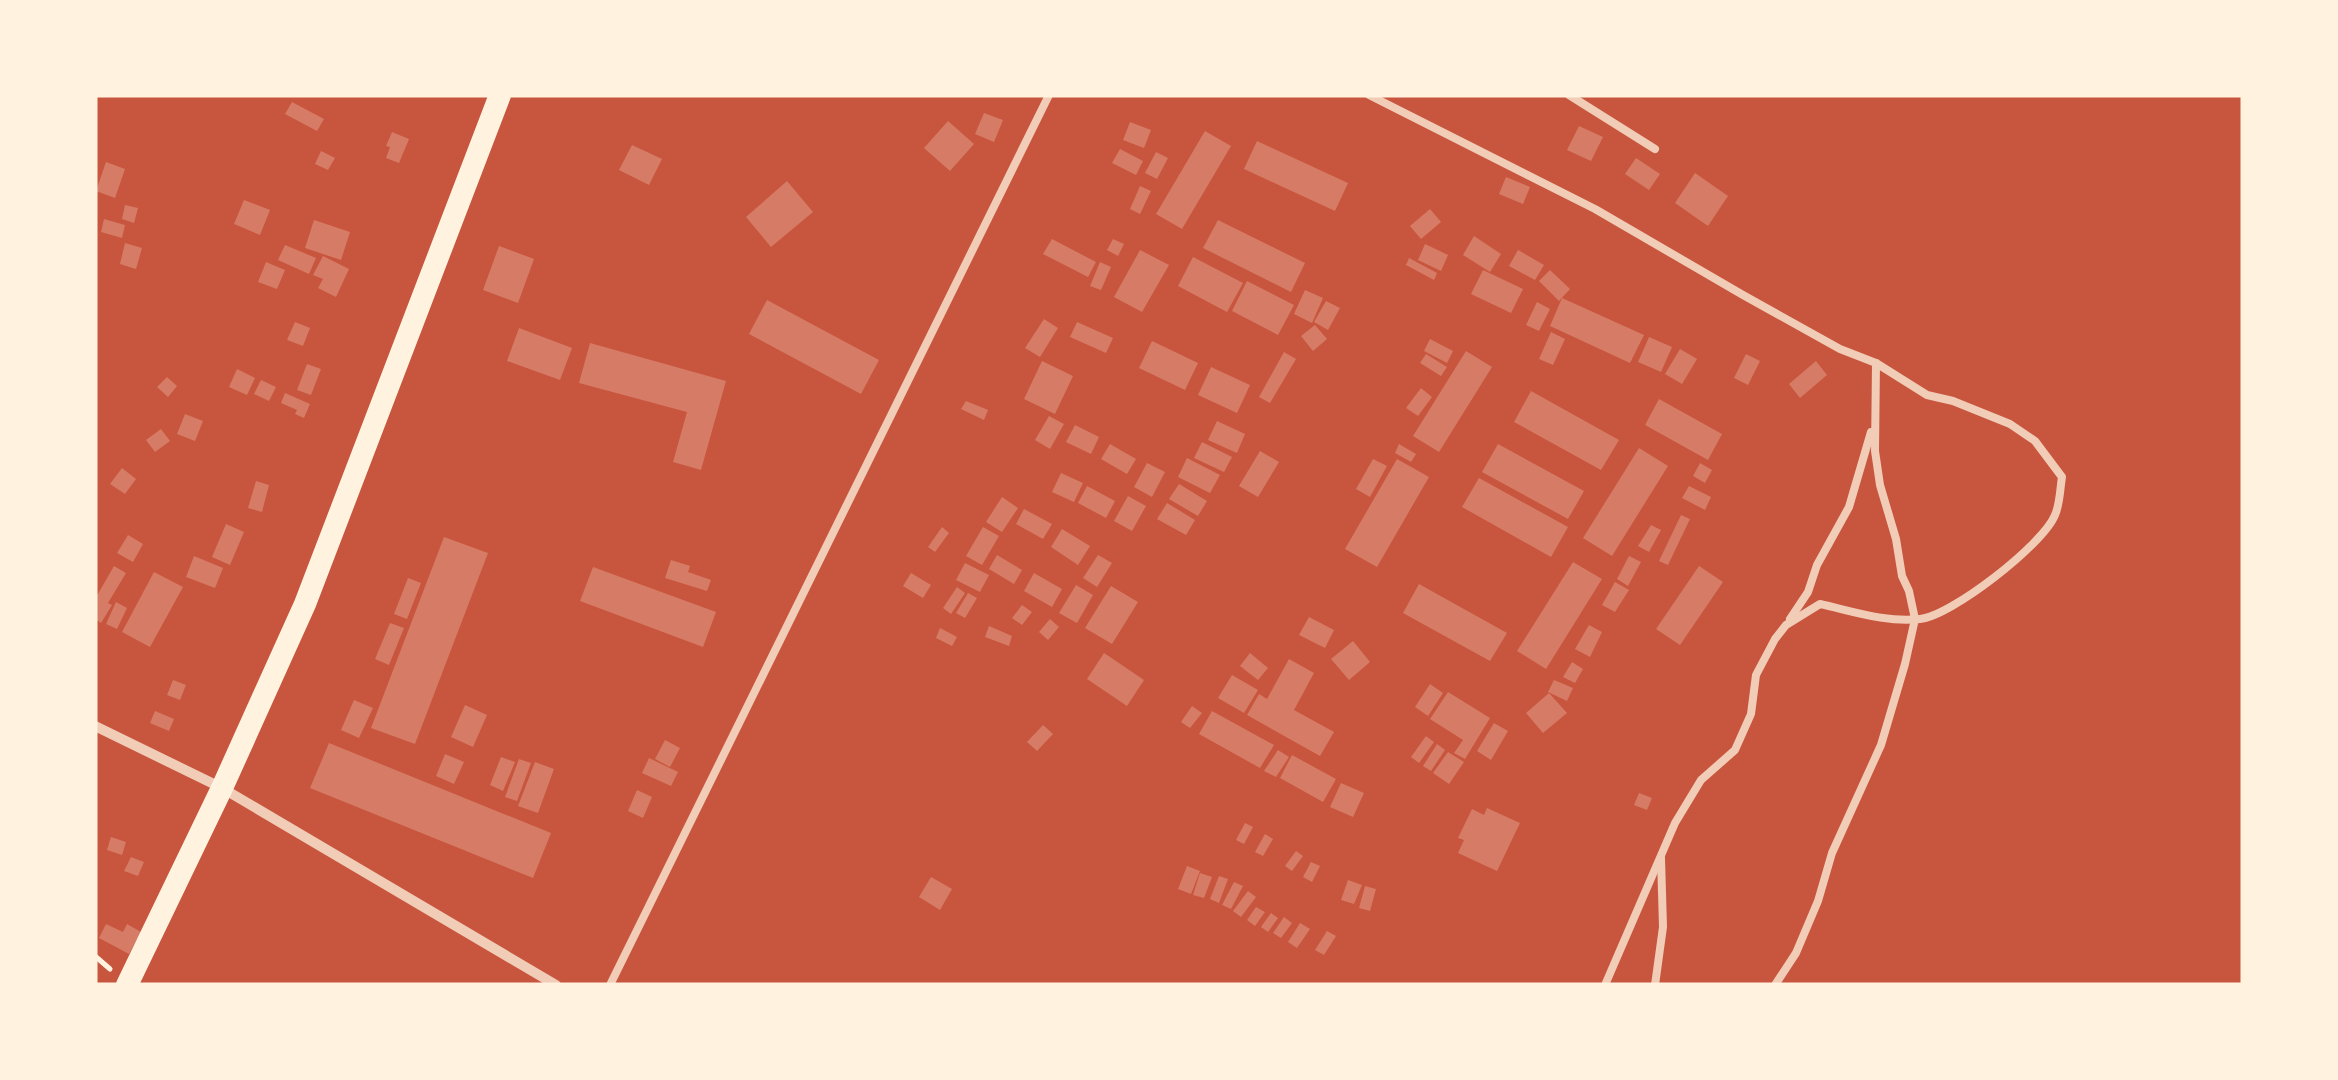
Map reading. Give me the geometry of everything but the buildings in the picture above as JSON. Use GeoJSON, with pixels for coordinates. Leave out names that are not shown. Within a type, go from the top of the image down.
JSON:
{"type":"FeatureCollection","features":[{"type":"Feature","properties":{"kind":"main road"},"geometry":{"type":"LineString","coordinates":[[126,985],[222,788],[305,604],[500,95]]}},
{"type":"Feature","properties":{"kind":"street"},"geometry":{"type":"LineString","coordinates":[[95,726],[222,788],[556,985]]}},
{"type":"Feature","properties":{"kind":"lane"},"geometry":{"type":"LineString","coordinates":[[610,985],[1049,95]]}},
{"type":"Feature","properties":{"kind":"lane"},"geometry":{"type":"LineString","coordinates":[[1369,95],[1594,209],[1927,394],[2010,424],[2036,441],[2062,477],[2055,515],[2022,556],[1972,593],[1924,619],[1888,618],[1820,604],[1786,625]]}},
{"type":"Feature","properties":{"kind":"lane"},"geometry":{"type":"LineString","coordinates":[[1569,95],[1655,149]]}},
{"type":"Feature","properties":{"kind":"lane"},"geometry":{"type":"LineString","coordinates":[[1775,985],[1796,953],[1818,901],[1832,853],[1882,746],[1915,619],[1880,485],[1874,423],[1876,364]]}},
{"type":"Feature","properties":{"kind":"lane"},"geometry":{"type":"LineString","coordinates":[[1604,985],[1675,823],[1700,780],[1735,750],[1750,714],[1756,675],[1774,639],[1808,592],[1817,565],[1849,508],[1874,423]]}},
{"type":"Feature","properties":{"kind":"lane"},"geometry":{"type":"LineString","coordinates":[[1655,985],[1663,927],[1661,854]]}}]}
